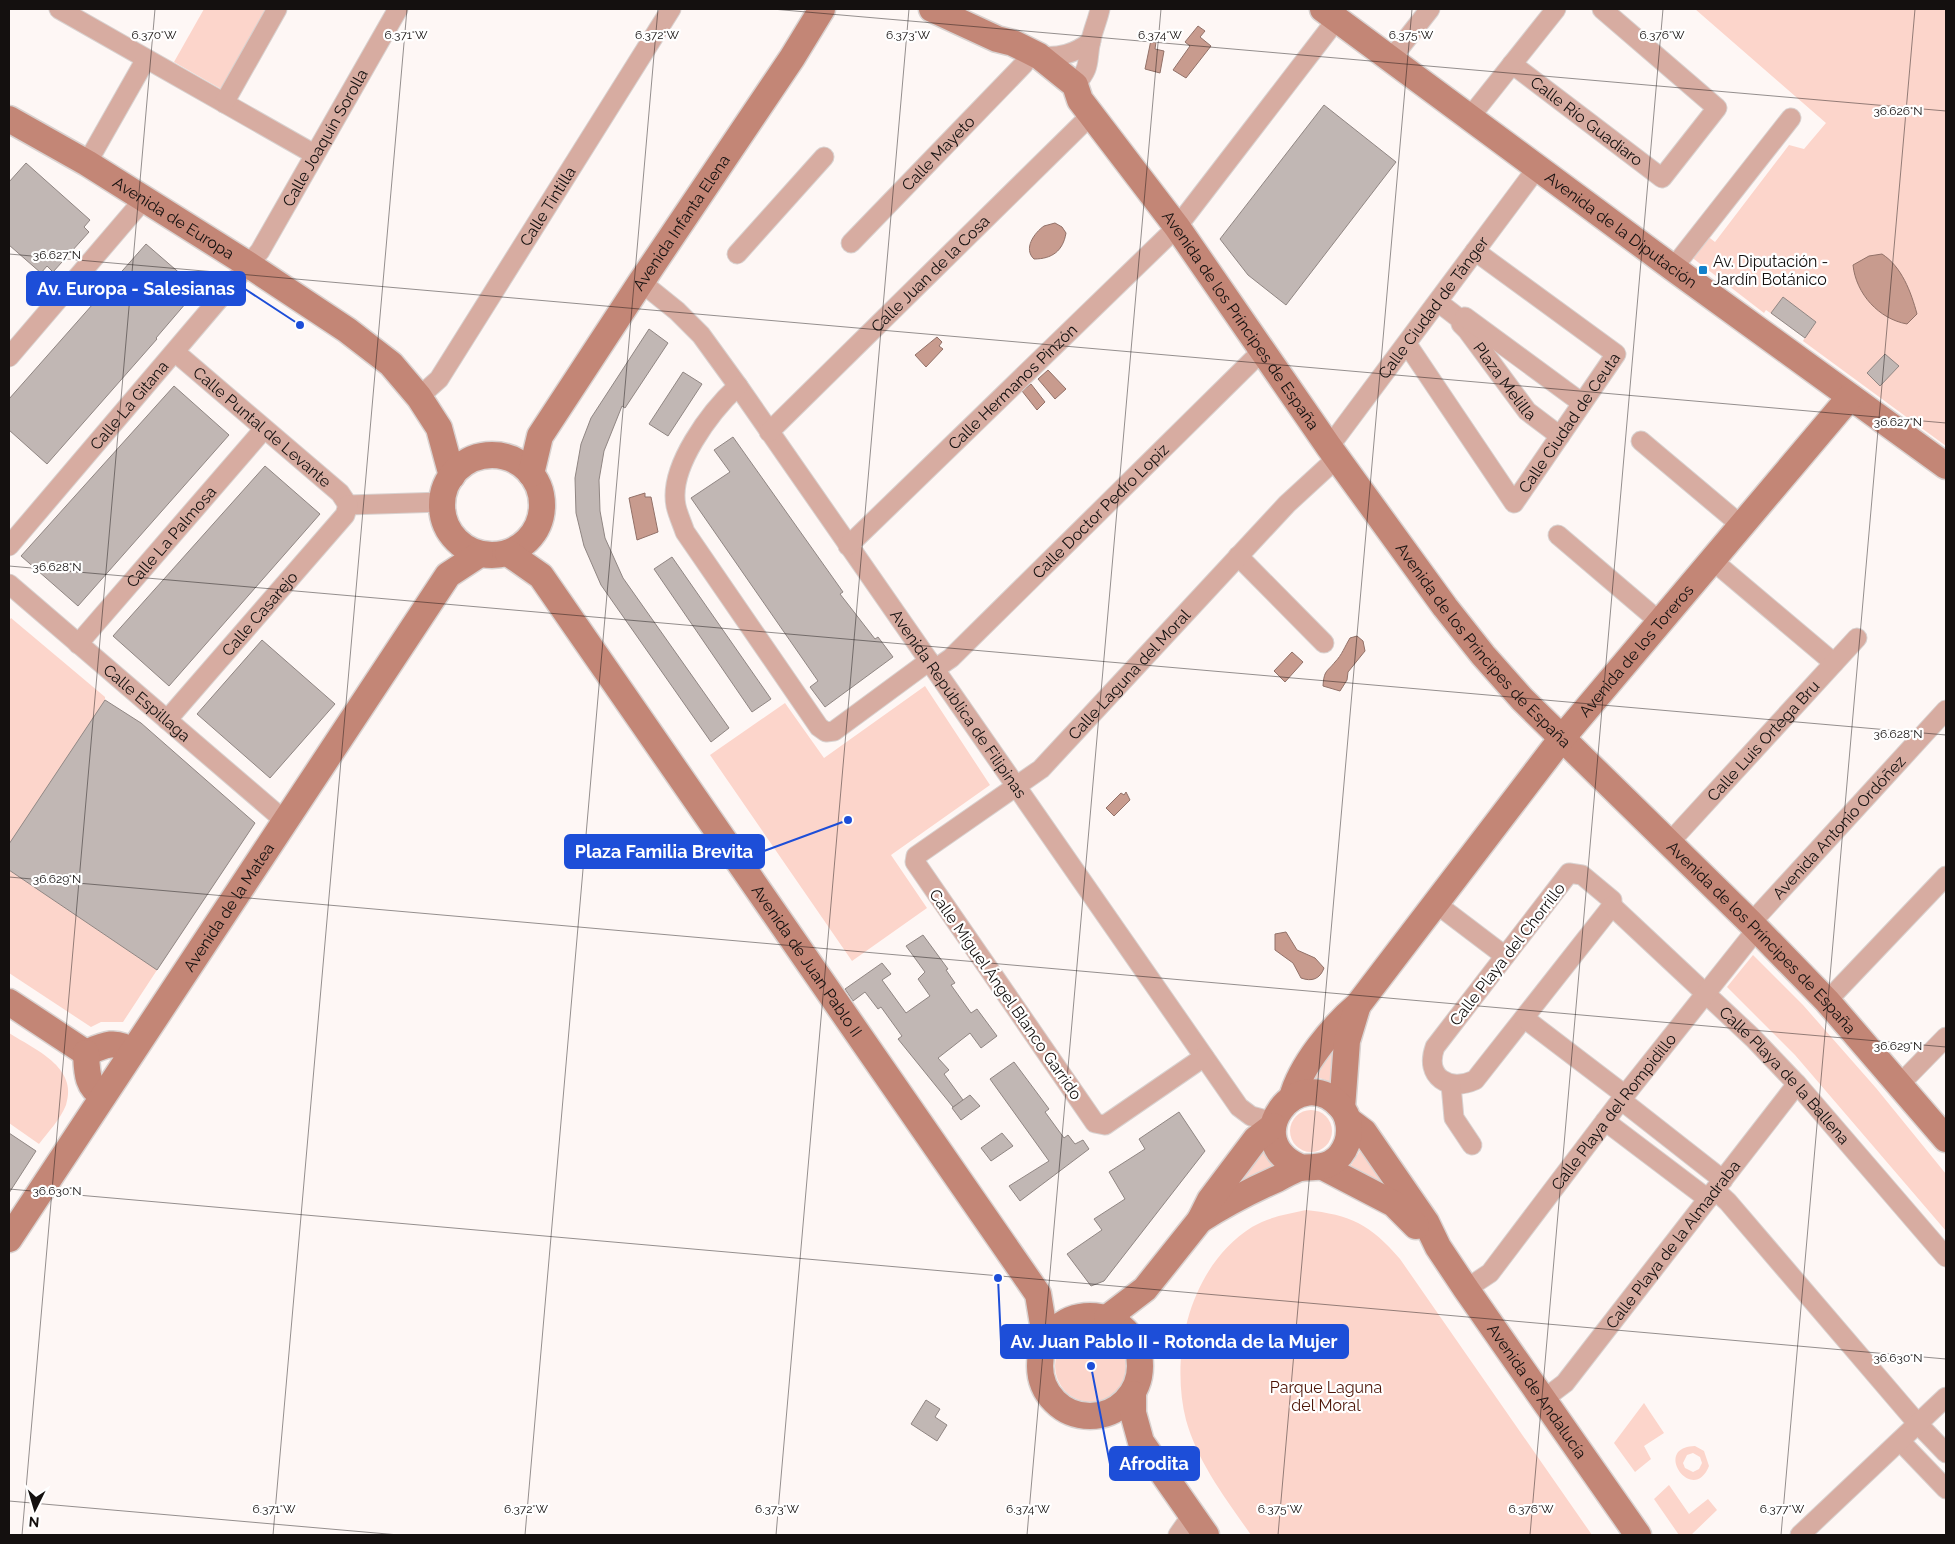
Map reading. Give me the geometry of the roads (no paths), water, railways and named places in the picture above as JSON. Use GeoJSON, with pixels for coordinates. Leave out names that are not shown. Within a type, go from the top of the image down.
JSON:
{"type":"FeatureCollection","features":[{"type":"Feature","properties":{"kind":"street"},"geometry":{"type":"LineString","coordinates":[[59,9],[314,154]]}},
{"type":"Feature","properties":{"kind":"street"},"geometry":{"type":"LineString","coordinates":[[224,103],[276,9]]}},
{"type":"Feature","properties":{"kind":"street","name":"Calle Joaquín Sorolla"},"geometry":{"type":"LineString","coordinates":[[249,264],[260,251],[398,9]]}},
{"type":"Feature","properties":{"kind":"street","name":"Calle Tintilla"},"geometry":{"type":"LineString","coordinates":[[419,397],[439,379],[671,9]]}},
{"type":"Feature","properties":{"kind":"street","name":"Avenida Infanta Elena"},"geometry":{"type":"LineString","coordinates":[[531,474],[540,436],[792,58],[822,9]]}},
{"type":"Feature","properties":{"kind":"street","name":"Avenida de los Príncipes de España"},"geometry":{"type":"LineString","coordinates":[[932,9],[1017,52],[1061,93],[1083,100],[1177,227],[1333,452],[1445,607],[1483,655],[1522,699],[1754,926],[1827,1001],[1946,1139]]}},
{"type":"Feature","properties":{"kind":"street","name":"Calle Juan de la Cosa"},"geometry":{"type":"LineString","coordinates":[[769,432],[1083,100],[1085,74],[1090,55],[1085,46],[1100,9]]}},
{"type":"Feature","properties":{"kind":"street"},"geometry":{"type":"LineString","coordinates":[[1391,59],[1430,9]]}},
{"type":"Feature","properties":{"kind":"street"},"geometry":{"type":"LineString","coordinates":[[1470,117],[1556,9]]}},
{"type":"Feature","properties":{"kind":"street","name":"Calle Río Guadiaro"},"geometry":{"type":"LineString","coordinates":[[1512,64],[1662,178],[1717,108],[1602,9]]}},
{"type":"Feature","properties":{"kind":"street","name":"Avenida de la Diputación"},"geometry":{"type":"LineString","coordinates":[[1330,14],[1673,268],[1946,466]]}},
{"type":"Feature","properties":{"kind":"street","name":"Calle Hermanos Pinzón"},"geometry":{"type":"LineString","coordinates":[[848,546],[1177,227],[1330,14]]}},
{"type":"Feature","properties":{"kind":"street"},"geometry":{"type":"LineString","coordinates":[[1017,52],[1049,57],[1085,46]]}},
{"type":"Feature","properties":{"kind":"street","name":"Calle Mayeto"},"geometry":{"type":"LineString","coordinates":[[851,243],[1017,52]]}},
{"type":"Feature","properties":{"kind":"street"},"geometry":{"type":"LineString","coordinates":[[87,163],[146,59]]}},
{"type":"Feature","properties":{"kind":"street"},"geometry":{"type":"LineString","coordinates":[[1673,268],[1791,118]]}},
{"type":"Feature","properties":{"kind":"street","name":"Avenida de Europa"},"geometry":{"type":"LineString","coordinates":[[9,119],[145,198],[249,264],[347,330],[391,364],[419,397],[439,428],[452,476]]}},
{"type":"Feature","properties":{"kind":"street"},"geometry":{"type":"LineString","coordinates":[[737,254],[824,157]]}},
{"type":"Feature","properties":{"kind":"street","name":"Calle Ciudad de Tánger"},"geometry":{"type":"LineString","coordinates":[[1333,452],[1407,344],[1537,168]]}},
{"type":"Feature","properties":{"kind":"street"},"geometry":{"type":"LineString","coordinates":[[9,357],[145,198]]}},
{"type":"Feature","properties":{"kind":"street","name":"Calle Ciudad de Ceuta"},"geometry":{"type":"LineString","coordinates":[[1407,344],[1514,503],[1616,354],[1475,251]]}},
{"type":"Feature","properties":{"kind":"street","name":"Calle La Gitana"},"geometry":{"type":"LineString","coordinates":[[9,546],[249,264]]}},
{"type":"Feature","properties":{"kind":"street","name":"Avenida República de Filipinas"},"geometry":{"type":"LineString","coordinates":[[641,282],[677,311],[701,335],[738,386],[1239,1107],[1251,1116],[1273,1124]]}},
{"type":"Feature","properties":{"kind":"street","name":"Plaza Melilla"},"geometry":{"type":"LineString","coordinates":[[1438,302],[1460,319],[1461,324],[1527,411],[1560,436]]}},
{"type":"Feature","properties":{"kind":"street","name":"Plaza Melilla"},"geometry":{"type":"LineString","coordinates":[[1460,319],[1465,317],[1582,403]]}},
{"type":"Feature","properties":{"kind":"street","name":"Calle Doctor Pedro Lopiz"},"geometry":{"type":"LineString","coordinates":[[738,386],[722,401],[687,455],[681,467],[676,486],[676,505],[685,532],[819,727],[826,732],[834,731],[932,665],[951,658],[1262,350]]}},
{"type":"Feature","properties":{"kind":"street","name":"Calle Puntal de Levante"},"geometry":{"type":"LineString","coordinates":[[175,352],[340,493],[348,504]]}},
{"type":"Feature","properties":{"kind":"street","name":"Avenida de los Toreros"},"geometry":{"type":"LineString","coordinates":[[1292,1098],[1296,1080],[1343,1018],[1358,1005],[1562,738],[1850,397]]}},
{"type":"Feature","properties":{"kind":"street","name":"Avenida de Europa"},"geometry":{"type":"LineString","coordinates":[[439,428],[495,457]]}},
{"type":"Feature","properties":{"kind":"street","name":"Calle La Palmosa"},"geometry":{"type":"LineString","coordinates":[[78,644],[264,429]]}},
{"type":"Feature","properties":{"kind":"street","name":"Avenida Infanta Elena"},"geometry":{"type":"LineString","coordinates":[[495,457],[540,436]]}},
{"type":"Feature","properties":{"kind":"street"},"geometry":{"type":"LineString","coordinates":[[1641,440],[1742,526]]}},
{"type":"Feature","properties":{"kind":"street","name":"Calle Laguna del Moral"},"geometry":{"type":"LineString","coordinates":[[1015,787],[1041,769],[1333,452]]}},
{"type":"Feature","properties":{"kind":"street"},"geometry":{"type":"LineString","coordinates":[[495,457],[520,464],[531,474],[539,487],[542,502],[541,517],[535,531],[519,548],[508,552],[480,554],[466,547],[454,537],[446,524],[442,502],[452,476],[460,467],[495,457]]}},
{"type":"Feature","properties":{"kind":"street"},"geometry":{"type":"LineString","coordinates":[[348,504],[442,502]]}},
{"type":"Feature","properties":{"kind":"street","name":"Calle Casarejo"},"geometry":{"type":"LineString","coordinates":[[167,720],[345,514],[348,504]]}},
{"type":"Feature","properties":{"kind":"street","name":"Avenida de Juan Pablo II"},"geometry":{"type":"LineString","coordinates":[[535,531],[541,576]]}},
{"type":"Feature","properties":{"kind":"street"},"geometry":{"type":"LineString","coordinates":[[1558,535],[1660,622]]}},
{"type":"Feature","properties":{"kind":"street","name":"Avenida de la Matea"},"geometry":{"type":"LineString","coordinates":[[448,575],[454,537]]}},
{"type":"Feature","properties":{"kind":"street","name":"Avenida de Juan Pablo II"},"geometry":{"type":"LineString","coordinates":[[508,552],[541,576],[1038,1294],[1046,1342]]}},
{"type":"Feature","properties":{"kind":"street","name":"Avenida de la Matea"},"geometry":{"type":"LineString","coordinates":[[9,1239],[448,575],[480,554]]}},
{"type":"Feature","properties":{"kind":"street"},"geometry":{"type":"LineString","coordinates":[[1238,556],[1324,643]]}},
{"type":"Feature","properties":{"kind":"street"},"geometry":{"type":"LineString","coordinates":[[1712,560],[1834,663]]}},
{"type":"Feature","properties":{"kind":"street","name":"Calle Espillaga"},"geometry":{"type":"LineString","coordinates":[[9,584],[285,822]]}},
{"type":"Feature","properties":{"kind":"street","name":"Calle Luis Ortega Bru"},"geometry":{"type":"LineString","coordinates":[[1669,843],[1857,638]]}},
{"type":"Feature","properties":{"kind":"street","name":"Avenida Antonio Ordóñez"},"geometry":{"type":"LineString","coordinates":[[1754,926],[1946,710]]}},
{"type":"Feature","properties":{"kind":"street","name":"Calle Miguel Ángel Blanco Garrido"},"geometry":{"type":"LineString","coordinates":[[1015,787],[916,856],[915,862],[1095,1123],[1105,1124],[1204,1057]]}},
{"type":"Feature","properties":{"kind":"street","name":"Calle Playa del Chorrillo"},"geometry":{"type":"LineString","coordinates":[[1451,1085],[1440,1078],[1433,1069],[1430,1059],[1434,1047],[1569,873],[1582,875],[1612,900],[1612,906]]}},
{"type":"Feature","properties":{"kind":"street"},"geometry":{"type":"LineString","coordinates":[[1827,1001],[1946,876]]}},
{"type":"Feature","properties":{"kind":"street"},"geometry":{"type":"LineString","coordinates":[[1472,1144],[1454,1118],[1451,1085],[1464,1085],[1475,1080],[1612,906]]}},
{"type":"Feature","properties":{"kind":"street","name":"Calle Playa de la Ballena"},"geometry":{"type":"LineString","coordinates":[[1612,906],[1704,995],[1753,1038],[1797,1084],[1946,1257]]}},
{"type":"Feature","properties":{"kind":"street"},"geometry":{"type":"LineString","coordinates":[[1447,912],[1505,956]]}},
{"type":"Feature","properties":{"kind":"street","name":"Calle Playa del Rompidillo"},"geometry":{"type":"LineString","coordinates":[[1466,1289],[1490,1273],[1605,1121],[1704,995],[1754,926]]}},
{"type":"Feature","properties":{"kind":"street"},"geometry":{"type":"LineString","coordinates":[[9,1002],[86,1053]]}},
{"type":"Feature","properties":{"kind":"street","name":"Avenida de los Toreros"},"geometry":{"type":"LineString","coordinates":[[1345,1114],[1347,1041],[1358,1005]]}},
{"type":"Feature","properties":{"kind":"street"},"geometry":{"type":"LineString","coordinates":[[1524,1018],[1623,1098],[1728,1202],[1918,1424],[1946,1453]]}},
{"type":"Feature","properties":{"kind":"street"},"geometry":{"type":"LineString","coordinates":[[1900,1084],[1946,1038]]}},
{"type":"Feature","properties":{"kind":"street"},"geometry":{"type":"LineString","coordinates":[[86,1053],[108,1043],[124,1046],[132,1052]]}},
{"type":"Feature","properties":{"kind":"street"},"geometry":{"type":"LineString","coordinates":[[86,1053],[88,1079],[93,1091],[103,1096]]}},
{"type":"Feature","properties":{"kind":"street","name":"Calle Playa de la Almadraba"},"geometry":{"type":"LineString","coordinates":[[1544,1399],[1566,1383],[1797,1084]]}},
{"type":"Feature","properties":{"kind":"street"},"geometry":{"type":"LineString","coordinates":[[1132,1337],[1136,1312],[1146,1289],[1200,1220],[1210,1200],[1256,1139],[1273,1124],[1278,1112],[1292,1098],[1302,1094],[1318,1094],[1334,1100],[1345,1114],[1349,1132],[1342,1154],[1234,1198],[1200,1220]]}},
{"type":"Feature","properties":{"kind":"street","name":"Avenida de Andalucía"},"geometry":{"type":"LineString","coordinates":[[1345,1114],[1364,1132],[1426,1222],[1438,1247],[1466,1289],[1638,1535]]}},
{"type":"Feature","properties":{"kind":"street"},"geometry":{"type":"LineString","coordinates":[[1605,1121],[1716,1190]]}},
{"type":"Feature","properties":{"kind":"street"},"geometry":{"type":"LineString","coordinates":[[1273,1124],[1277,1148],[1292,1164],[1312,1167]]}},
{"type":"Feature","properties":{"kind":"street","name":"Avenida de Andalucía"},"geometry":{"type":"LineString","coordinates":[[1312,1167],[1394,1204],[1438,1247]]}},
{"type":"Feature","properties":{"kind":"street"},"geometry":{"type":"LineString","coordinates":[[1107,1318],[1146,1289]]}},
{"type":"Feature","properties":{"kind":"street","name":"Avenida de Juan Pablo II"},"geometry":{"type":"LineString","coordinates":[[1038,1294],[1061,1305],[1076,1317]]}},
{"type":"Feature","properties":{"kind":"street"},"geometry":{"type":"LineString","coordinates":[[1092,1315],[1107,1318],[1121,1325],[1132,1337],[1139,1350],[1141,1365],[1139,1380],[1133,1394],[1124,1404],[1101,1415],[1087,1416],[1073,1413],[1060,1406],[1050,1396],[1043,1384],[1040,1369],[1041,1355],[1046,1342],[1054,1331],[1076,1317],[1092,1315]]}},
{"type":"Feature","properties":{"kind":"street"},"geometry":{"type":"LineString","coordinates":[[1133,1394],[1133,1413],[1141,1442],[1192,1528]]}},
{"type":"Feature","properties":{"kind":"street"},"geometry":{"type":"LineString","coordinates":[[1800,1535],[1946,1397]]}},
{"type":"Feature","properties":{"kind":"street"},"geometry":{"type":"LineString","coordinates":[[1101,1415],[1141,1442]]}},
{"type":"Feature","properties":{"kind":"street"},"geometry":{"type":"LineString","coordinates":[[1900,1441],[1946,1489]]}},
{"type":"Feature","properties":{"kind":"place","name":"Av. Diputación - Jardín Botánico"},"geometry":{"type":"Point","coordinates":[1703,270]}},
{"type":"Feature","properties":{"kind":"place","name":"Av. Europa - Salesianas"},"geometry":{"type":"Point","coordinates":[300,325]}},
{"type":"Feature","properties":{"kind":"place","name":"Plaza Familia Brevita"},"geometry":{"type":"Point","coordinates":[848,820]}},
{"type":"Feature","properties":{"kind":"place","name":"Av. Juan Pablo II - Rotonda de la Mujer"},"geometry":{"type":"Point","coordinates":[998,1278]}},
{"type":"Feature","properties":{"kind":"place","name":"Afrodita"},"geometry":{"type":"Point","coordinates":[1091,1366]}},
{"type":"Feature","properties":{"kind":"park label","name":"Parque Laguna del Moral"},"geometry":{"type":"Point","coordinates":[1326,1396]}}]}
